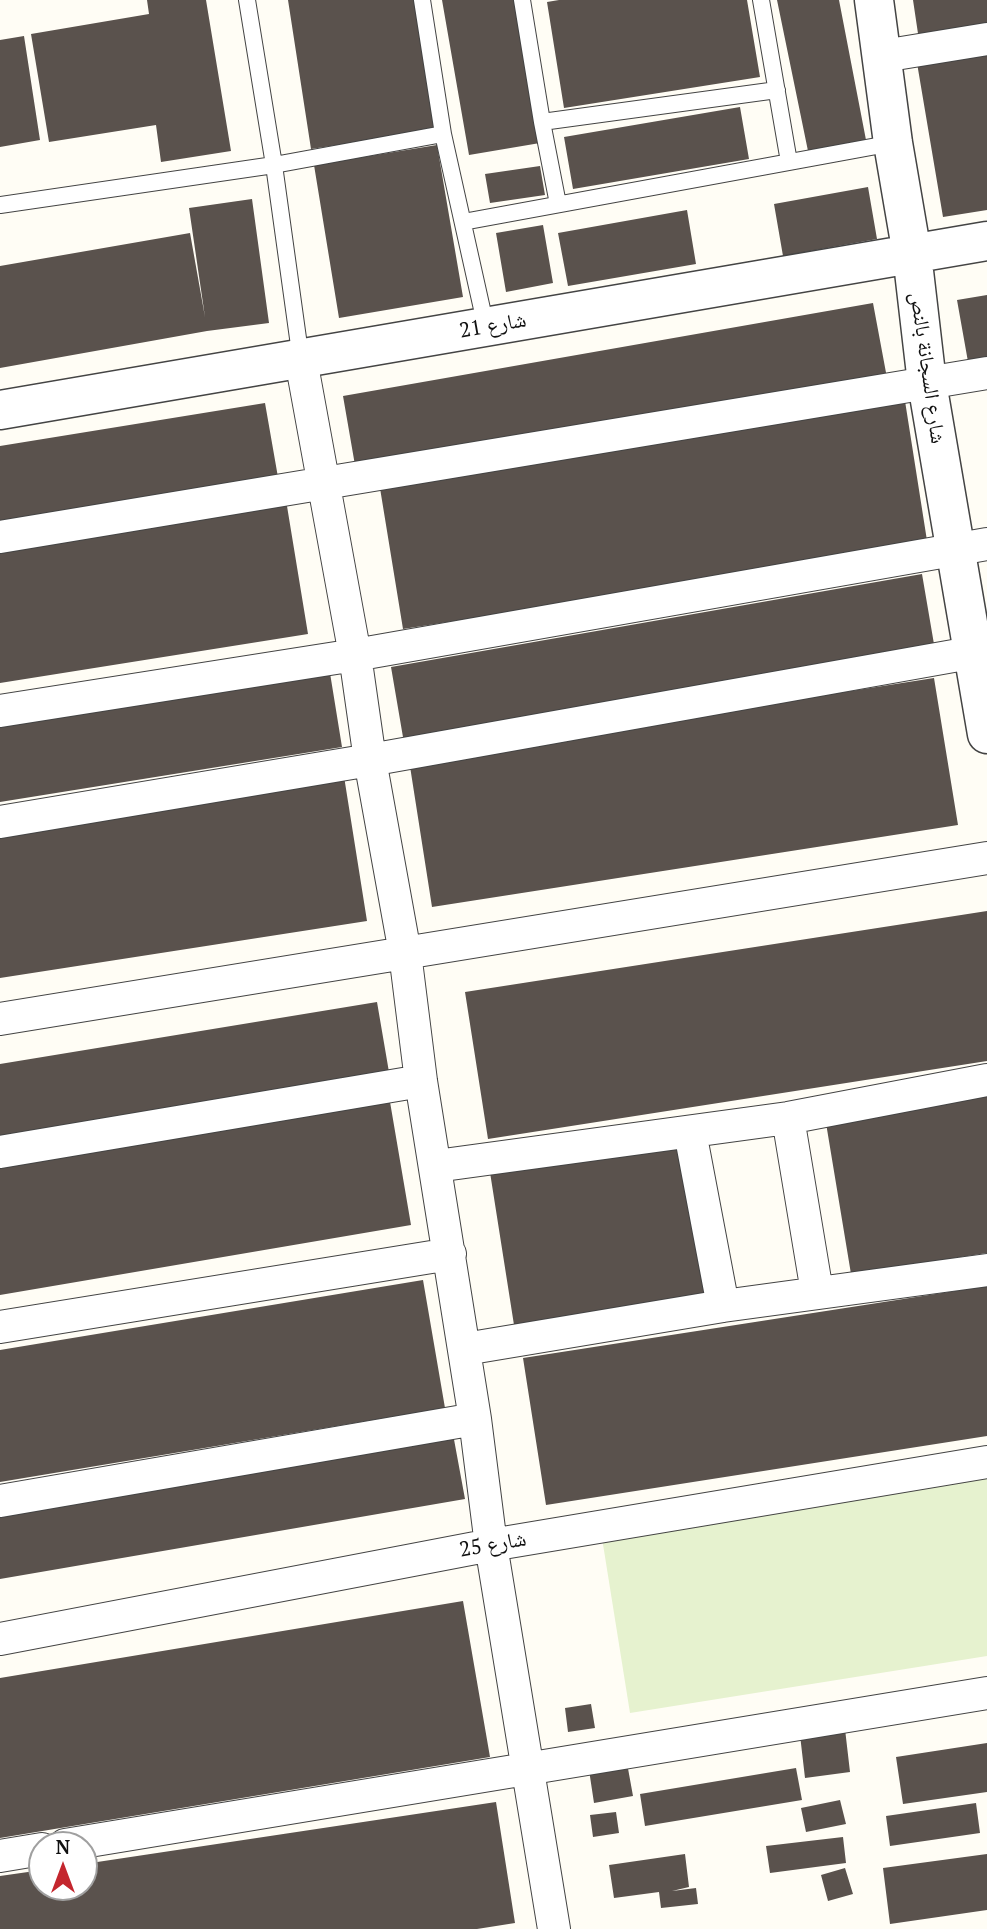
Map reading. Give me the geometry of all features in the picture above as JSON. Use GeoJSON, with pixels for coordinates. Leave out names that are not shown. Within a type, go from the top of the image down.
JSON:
{"type":"FeatureCollection","features":[{"type":"Feature","properties":{"kind":"street","name":"شارع السجانة بالنص"},"geometry":{"type":"LineString","coordinates":[[874,0],[893,143],[912,254],[927,383],[971,547],[987,734]]}},
{"type":"Feature","properties":{"kind":"street"},"geometry":{"type":"LineString","coordinates":[[883,56],[987,39]]}},
{"type":"Feature","properties":{"kind":"street","name":"شارع 21"},"geometry":{"type":"LineString","coordinates":[[0,410],[987,242]]}},
{"type":"Feature","properties":{"kind":"street"},"geometry":{"type":"LineString","coordinates":[[302,360],[405,953],[421,1081],[465,1349],[491,1545],[554,1929]]}},
{"type":"Feature","properties":{"kind":"street"},"geometry":{"type":"LineString","coordinates":[[0,537],[987,373]]}},
{"type":"Feature","properties":{"kind":"street"},"geometry":{"type":"LineString","coordinates":[[0,711],[355,655],[971,547]]}},
{"type":"Feature","properties":{"kind":"street"},"geometry":{"type":"LineString","coordinates":[[0,822],[370,760],[981,651]]}},
{"type":"Feature","properties":{"kind":"street"},"geometry":{"type":"LineString","coordinates":[[0,1019],[987,858]]}},
{"type":"Feature","properties":{"kind":"street"},"geometry":{"type":"LineString","coordinates":[[436,1167],[788,1118],[987,1080]]}},
{"type":"Feature","properties":{"kind":"street"},"geometry":{"type":"LineString","coordinates":[[0,1153],[421,1081]]}},
{"type":"Feature","properties":{"kind":"street"},"geometry":{"type":"LineString","coordinates":[[788,1118],[817,1292]]}},
{"type":"Feature","properties":{"kind":"street"},"geometry":{"type":"LineString","coordinates":[[690,1132],[723,1306]]}},
{"type":"Feature","properties":{"kind":"street"},"geometry":{"type":"LineString","coordinates":[[0,1327],[450,1254]]}},
{"type":"Feature","properties":{"kind":"street"},"geometry":{"type":"LineString","coordinates":[[465,1349],[723,1306],[987,1269]]}},
{"type":"Feature","properties":{"kind":"street"},"geometry":{"type":"LineString","coordinates":[[0,1502],[475,1419]]}},
{"type":"Feature","properties":{"kind":"street","name":"شارع 25"},"geometry":{"type":"LineString","coordinates":[[0,1639],[491,1545],[987,1462]]}},
{"type":"Feature","properties":{"kind":"street"},"geometry":{"type":"LineString","coordinates":[[98,1840],[987,1693]]}},
{"type":"Feature","properties":{"kind":"street"},"geometry":{"type":"LineString","coordinates":[[0,1856],[28,1851]]}},
{"type":"Feature","properties":{"kind":"lane"},"geometry":{"type":"LineString","coordinates":[[247,0],[302,360]]}},
{"type":"Feature","properties":{"kind":"lane"},"geometry":{"type":"LineString","coordinates":[[422,0],[443,134],[486,327]]}},
{"type":"Feature","properties":{"kind":"lane"},"geometry":{"type":"LineString","coordinates":[[522,0],[558,204]]}},
{"type":"Feature","properties":{"kind":"lane"},"geometry":{"type":"LineString","coordinates":[[761,0],[789,162]]}},
{"type":"Feature","properties":{"kind":"lane"},"geometry":{"type":"LineString","coordinates":[[542,122],[777,90]]}},
{"type":"Feature","properties":{"kind":"lane"},"geometry":{"type":"LineString","coordinates":[[0,205],[274,165],[443,134]]}},
{"type":"Feature","properties":{"kind":"lane"},"geometry":{"type":"LineString","coordinates":[[463,222],[893,143]]}},
{"type":"Feature","properties":{"kind":"green space"},"geometry":{"type":"Polygon","coordinates":[[[987,1476],[987,1656],[630,1713],[602,1538],[987,1476]]]}},
{"type":"Feature","properties":{"kind":"building"},"geometry":{"type":"Polygon","coordinates":[[[147,0],[206,0],[231,151],[161,162],[156,125],[49,142],[31,34],[149,14],[147,0]]]}},
{"type":"Feature","properties":{"kind":"building"},"geometry":{"type":"Polygon","coordinates":[[[288,0],[416,0],[436,130],[311,149],[288,0]]]}},
{"type":"Feature","properties":{"kind":"building"},"geometry":{"type":"Polygon","coordinates":[[[442,0],[515,0],[540,143],[469,155],[442,0]]]}},
{"type":"Feature","properties":{"kind":"building"},"geometry":{"type":"Polygon","coordinates":[[[747,0],[760,77],[564,108],[547,2],[747,0]]]}},
{"type":"Feature","properties":{"kind":"building"},"geometry":{"type":"Polygon","coordinates":[[[777,0],[839,0],[866,140],[808,151],[777,0]]]}},
{"type":"Feature","properties":{"kind":"building"},"geometry":{"type":"Polygon","coordinates":[[[913,0],[987,0],[987,36],[920,47],[913,0]]]}},
{"type":"Feature","properties":{"kind":"building"},"geometry":{"type":"Polygon","coordinates":[[[24,36],[40,140],[0,147],[0,40],[24,36]]]}},
{"type":"Feature","properties":{"kind":"building"},"geometry":{"type":"Polygon","coordinates":[[[987,52],[987,210],[943,217],[917,63],[987,52]]]}},
{"type":"Feature","properties":{"kind":"building"},"geometry":{"type":"Polygon","coordinates":[[[740,107],[749,159],[573,189],[564,137],[740,107]]]}},
{"type":"Feature","properties":{"kind":"building"},"geometry":{"type":"Polygon","coordinates":[[[437,145],[463,297],[339,318],[314,165],[437,145]]]}},
{"type":"Feature","properties":{"kind":"building"},"geometry":{"type":"Polygon","coordinates":[[[540,166],[545,195],[490,203],[485,174],[540,166]]]}},
{"type":"Feature","properties":{"kind":"building"},"geometry":{"type":"Polygon","coordinates":[[[868,187],[877,239],[783,256],[774,204],[868,187]]]}},
{"type":"Feature","properties":{"kind":"building"},"geometry":{"type":"Polygon","coordinates":[[[252,199],[269,323],[207,331],[0,368],[0,266],[190,233],[205,317],[189,208],[252,199]]]}},
{"type":"Feature","properties":{"kind":"building"},"geometry":{"type":"Polygon","coordinates":[[[687,210],[696,264],[568,286],[558,233],[687,210]]]}},
{"type":"Feature","properties":{"kind":"building"},"geometry":{"type":"Polygon","coordinates":[[[543,225],[553,283],[506,292],[496,233],[543,225]]]}},
{"type":"Feature","properties":{"kind":"building"},"geometry":{"type":"Polygon","coordinates":[[[987,295],[987,370],[970,373],[957,300],[987,295]]]}},
{"type":"Feature","properties":{"kind":"building"},"geometry":{"type":"Polygon","coordinates":[[[873,303],[887,378],[356,471],[343,396],[873,303]]]}},
{"type":"Feature","properties":{"kind":"building"},"geometry":{"type":"Polygon","coordinates":[[[905,401],[928,547],[403,629],[379,482],[905,401]]]}},
{"type":"Feature","properties":{"kind":"building"},"geometry":{"type":"Polygon","coordinates":[[[265,403],[279,483],[0,528],[0,446],[265,403]]]}},
{"type":"Feature","properties":{"kind":"building"},"geometry":{"type":"Polygon","coordinates":[[[286,500],[308,634],[0,683],[0,546],[286,500]]]}},
{"type":"Feature","properties":{"kind":"building"},"geometry":{"type":"Polygon","coordinates":[[[922,574],[935,650],[404,743],[391,667],[922,574]]]}},
{"type":"Feature","properties":{"kind":"building"},"geometry":{"type":"Polygon","coordinates":[[[330,673],[342,747],[0,802],[0,727],[330,673]]]}},
{"type":"Feature","properties":{"kind":"building"},"geometry":{"type":"Polygon","coordinates":[[[934,678],[958,825],[432,907],[409,760],[934,678]]]}},
{"type":"Feature","properties":{"kind":"building"},"geometry":{"type":"Polygon","coordinates":[[[343,770],[367,921],[0,978],[0,827],[343,770]]]}},
{"type":"Feature","properties":{"kind":"building"},"geometry":{"type":"Polygon","coordinates":[[[987,911],[987,1061],[488,1139],[465,992],[987,911]]]}},
{"type":"Feature","properties":{"kind":"building"},"geometry":{"type":"Polygon","coordinates":[[[377,1002],[390,1078],[0,1142],[0,1064],[377,1002]]]}},
{"type":"Feature","properties":{"kind":"building"},"geometry":{"type":"Polygon","coordinates":[[[987,1091],[987,1253],[851,1274],[825,1117],[987,1091]]]}},
{"type":"Feature","properties":{"kind":"building"},"geometry":{"type":"Polygon","coordinates":[[[389,1096],[411,1225],[0,1295],[0,1162],[389,1096]]]}},
{"type":"Feature","properties":{"kind":"building"},"geometry":{"type":"Polygon","coordinates":[[[683,1136],[708,1294],[514,1325],[489,1166],[683,1136]]]}},
{"type":"Feature","properties":{"kind":"building"},"geometry":{"type":"Polygon","coordinates":[[[423,1280],[445,1408],[0,1482],[0,1350],[423,1280]]]}},
{"type":"Feature","properties":{"kind":"building"},"geometry":{"type":"Polygon","coordinates":[[[987,1286],[987,1436],[546,1505],[523,1358],[987,1286]]]}},
{"type":"Feature","properties":{"kind":"building"},"geometry":{"type":"Polygon","coordinates":[[[453,1434],[465,1499],[0,1579],[0,1513],[453,1434]]]}},
{"type":"Feature","properties":{"kind":"building"},"geometry":{"type":"Polygon","coordinates":[[[463,1601],[490,1757],[42,1831],[28,1831],[28,1833],[0,1838],[0,1678],[463,1601]]]}},
{"type":"Feature","properties":{"kind":"building"},"geometry":{"type":"Polygon","coordinates":[[[591,1704],[595,1728],[568,1732],[565,1708],[591,1704]]]}},
{"type":"Feature","properties":{"kind":"building"},"geometry":{"type":"Polygon","coordinates":[[[845,1729],[850,1772],[805,1778],[800,1735],[845,1729]]]}},
{"type":"Feature","properties":{"kind":"building"},"geometry":{"type":"Polygon","coordinates":[[[987,1743],[987,1792],[903,1804],[896,1757],[987,1743]]]}},
{"type":"Feature","properties":{"kind":"building"},"geometry":{"type":"Polygon","coordinates":[[[627,1763],[633,1796],[594,1803],[589,1770],[627,1763]]]}},
{"type":"Feature","properties":{"kind":"building"},"geometry":{"type":"Polygon","coordinates":[[[796,1768],[802,1800],[645,1826],[640,1794],[796,1768]]]}},
{"type":"Feature","properties":{"kind":"building"},"geometry":{"type":"Polygon","coordinates":[[[840,1800],[846,1824],[806,1832],[801,1808],[840,1800]]]}},
{"type":"Feature","properties":{"kind":"building"},"geometry":{"type":"Polygon","coordinates":[[[496,1802],[515,1923],[477,1929],[0,1929],[0,1876],[28,1872],[28,1901],[98,1901],[98,1862],[496,1802]]]}},
{"type":"Feature","properties":{"kind":"building"},"geometry":{"type":"Polygon","coordinates":[[[976,1803],[980,1833],[890,1846],[886,1816],[976,1803]]]}},
{"type":"Feature","properties":{"kind":"building"},"geometry":{"type":"Polygon","coordinates":[[[616,1812],[619,1833],[593,1837],[590,1815],[616,1812]]]}},
{"type":"Feature","properties":{"kind":"building"},"geometry":{"type":"Polygon","coordinates":[[[843,1837],[846,1863],[770,1873],[766,1846],[843,1837]]]}},
{"type":"Feature","properties":{"kind":"building"},"geometry":{"type":"Polygon","coordinates":[[[685,1854],[689,1887],[672,1891],[696,1888],[698,1904],[661,1908],[659,1892],[614,1898],[609,1865],[685,1854]]]}},
{"type":"Feature","properties":{"kind":"building"},"geometry":{"type":"Polygon","coordinates":[[[987,1854],[987,1910],[890,1924],[883,1868],[987,1854]]]}},
{"type":"Feature","properties":{"kind":"building"},"geometry":{"type":"Polygon","coordinates":[[[845,1868],[853,1894],[828,1901],[821,1875],[845,1868]]]}}]}
